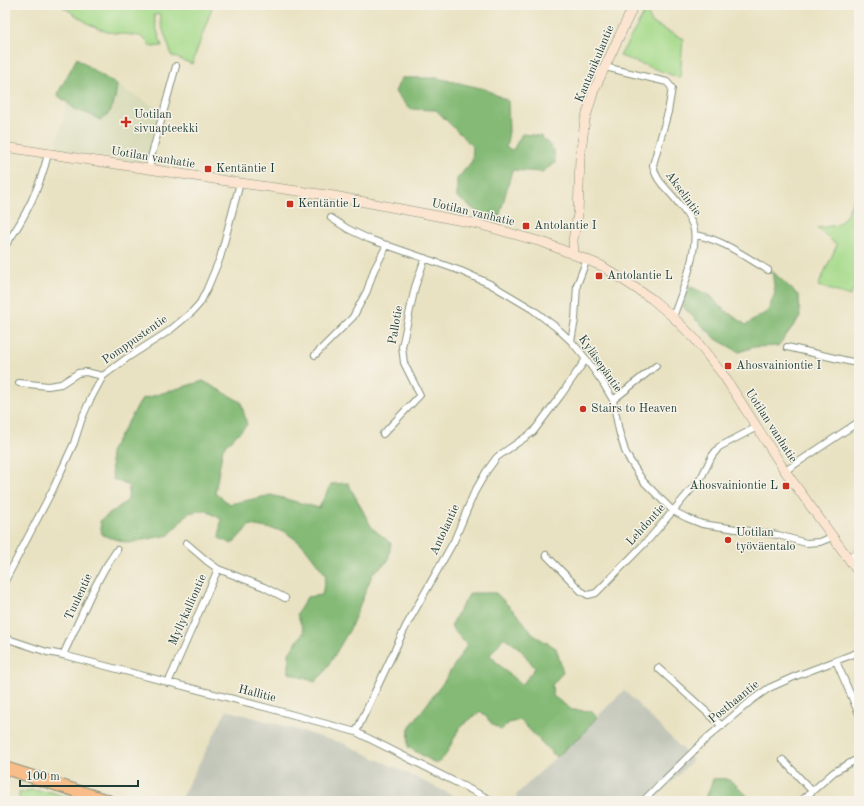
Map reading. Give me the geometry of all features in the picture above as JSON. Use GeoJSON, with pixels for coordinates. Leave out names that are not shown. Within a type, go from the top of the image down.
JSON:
{"type":"FeatureCollection","features":[{"type":"Feature","properties":{"kind":"highway"},"geometry":{"type":"LineString","coordinates":[[5,768],[108,801]]}},
{"type":"Feature","properties":{"kind":"main road","name":"Kantanikulantie"},"geometry":{"type":"LineString","coordinates":[[574,254],[573,240],[578,214],[580,158],[585,120],[594,90],[634,5]]}},
{"type":"Feature","properties":{"kind":"main road","name":"Uotilan vanhatie"},"geometry":{"type":"LineString","coordinates":[[5,147],[240,184],[334,196],[478,224],[545,243],[602,266],[652,299],[694,338],[724,376],[785,471],[859,573]]}},
{"type":"Feature","properties":{"kind":"street"},"geometry":{"type":"LineString","coordinates":[[150,169],[150,161],[176,66]]}},
{"type":"Feature","properties":{"kind":"street","name":"Akselintie"},"geometry":{"type":"LineString","coordinates":[[605,67],[667,82],[672,88],[668,112],[653,165],[655,174],[693,225],[695,235],[708,237],[730,247],[768,270]]}},
{"type":"Feature","properties":{"kind":"street"},"geometry":{"type":"LineString","coordinates":[[5,246],[12,237],[33,198],[44,172],[48,154]]}},
{"type":"Feature","properties":{"kind":"street","name":"Pomppustentie"},"geometry":{"type":"LineString","coordinates":[[5,581],[53,489],[74,442],[82,418],[103,376],[127,358],[169,331],[192,312],[200,303],[220,258],[240,184]]}},
{"type":"Feature","properties":{"kind":"street","name":"Kyläsepäntie"},"geometry":{"type":"LineString","coordinates":[[331,218],[348,229],[387,245],[461,270],[490,284],[532,309],[557,328],[571,341],[586,359],[613,400],[619,431],[629,459],[643,480],[674,511],[702,524],[778,535],[806,542],[820,542],[832,537]]}},
{"type":"Feature","properties":{"kind":"street"},"geometry":{"type":"LineString","coordinates":[[673,317],[683,290],[694,248],[695,235]]}},
{"type":"Feature","properties":{"kind":"street"},"geometry":{"type":"LineString","coordinates":[[315,355],[353,317],[387,245]]}},
{"type":"Feature","properties":{"kind":"street","name":"Pallotie"},"geometry":{"type":"LineString","coordinates":[[383,434],[420,395],[404,363],[402,347],[415,287],[426,258]]}},
{"type":"Feature","properties":{"kind":"street"},"geometry":{"type":"LineString","coordinates":[[571,341],[575,320],[577,285],[587,259]]}},
{"type":"Feature","properties":{"kind":"street"},"geometry":{"type":"LineString","coordinates":[[787,347],[852,362],[859,360]]}},
{"type":"Feature","properties":{"kind":"street","name":"Antolantie"},"geometry":{"type":"LineString","coordinates":[[356,732],[406,626],[454,542],[474,493],[486,472],[497,457],[533,432],[561,396],[586,359]]}},
{"type":"Feature","properties":{"kind":"street"},"geometry":{"type":"LineString","coordinates":[[613,400],[656,366]]}},
{"type":"Feature","properties":{"kind":"street"},"geometry":{"type":"LineString","coordinates":[[19,383],[48,386],[61,384],[78,373],[86,372],[103,376]]}},
{"type":"Feature","properties":{"kind":"street"},"geometry":{"type":"LineString","coordinates":[[785,471],[857,423]]}},
{"type":"Feature","properties":{"kind":"street","name":"Lehdontie"},"geometry":{"type":"LineString","coordinates":[[546,555],[581,591],[588,595],[596,593],[674,511],[701,478],[712,456],[719,447],[757,427]]}},
{"type":"Feature","properties":{"kind":"street"},"geometry":{"type":"LineString","coordinates":[[186,543],[218,569]]}},
{"type":"Feature","properties":{"kind":"street","name":"Tuulentie"},"geometry":{"type":"LineString","coordinates":[[63,655],[92,592],[117,550]]}},
{"type":"Feature","properties":{"kind":"street"},"geometry":{"type":"LineString","coordinates":[[849,560],[859,550]]}},
{"type":"Feature","properties":{"kind":"street","name":"Myllykalliontie"},"geometry":{"type":"LineString","coordinates":[[168,683],[218,569],[264,587],[285,598]]}},
{"type":"Feature","properties":{"kind":"street","name":"Hallitie"},"geometry":{"type":"LineString","coordinates":[[5,638],[47,652],[356,732],[493,801]]}},
{"type":"Feature","properties":{"kind":"street","name":"Posthaantie"},"geometry":{"type":"LineString","coordinates":[[643,801],[706,738],[769,688],[859,652]]}},
{"type":"Feature","properties":{"kind":"street"},"geometry":{"type":"LineString","coordinates":[[836,661],[859,714]]}},
{"type":"Feature","properties":{"kind":"street"},"geometry":{"type":"LineString","coordinates":[[658,668],[722,726]]}},
{"type":"Feature","properties":{"kind":"street"},"geometry":{"type":"LineString","coordinates":[[801,801],[834,772],[859,758]]}},
{"type":"Feature","properties":{"kind":"street"},"geometry":{"type":"LineString","coordinates":[[783,760],[812,791]]}},
{"type":"Feature","properties":{"kind":"shaded area"},"geometry":{"type":"Polygon","coordinates":[[[117,85],[160,110],[146,163],[55,149],[67,102],[76,110],[89,114],[100,120],[114,105],[117,85]]]}},
{"type":"Feature","properties":{"kind":"shaded area"},"geometry":{"type":"Polygon","coordinates":[[[624,690],[693,760],[653,801],[515,801],[517,794],[556,757],[580,737],[597,717],[624,690]]]}},
{"type":"Feature","properties":{"kind":"shaded area"},"geometry":{"type":"Polygon","coordinates":[[[227,710],[345,744],[465,801],[190,801],[181,798],[227,710]]]}},
{"type":"Feature","properties":{"kind":"green space"},"geometry":{"type":"Polygon","coordinates":[[[60,5],[213,5],[192,64],[172,56],[161,24],[160,14],[154,15],[162,46],[151,47],[147,41],[140,36],[107,32],[89,24],[60,5]]]}},
{"type":"Feature","properties":{"kind":"green space"},"geometry":{"type":"Polygon","coordinates":[[[646,10],[652,23],[683,39],[680,78],[620,56],[646,10]]]}},
{"type":"Feature","properties":{"kind":"green space"},"geometry":{"type":"Polygon","coordinates":[[[77,58],[117,85],[111,110],[100,120],[89,114],[76,110],[57,95],[77,58]]]}},
{"type":"Feature","properties":{"kind":"green space"},"geometry":{"type":"Polygon","coordinates":[[[401,78],[437,78],[485,89],[508,101],[509,131],[506,148],[513,150],[522,134],[541,136],[554,150],[555,163],[542,172],[512,170],[499,218],[480,214],[457,197],[457,179],[472,161],[473,147],[436,110],[410,109],[395,92],[401,78]]]}},
{"type":"Feature","properties":{"kind":"green space"},"geometry":{"type":"Polygon","coordinates":[[[859,187],[859,278],[850,296],[818,286],[837,245],[817,228],[837,225],[846,216],[859,187]]]}},
{"type":"Feature","properties":{"kind":"green space"},"geometry":{"type":"Polygon","coordinates":[[[772,271],[799,296],[800,317],[778,346],[754,347],[739,352],[716,339],[683,307],[689,286],[711,296],[719,306],[746,325],[768,311],[775,293],[772,271]]]}},
{"type":"Feature","properties":{"kind":"green space"},"geometry":{"type":"Polygon","coordinates":[[[203,381],[241,402],[247,425],[223,448],[215,493],[230,504],[271,495],[319,508],[331,484],[348,483],[372,528],[391,543],[388,561],[373,573],[350,629],[324,673],[315,682],[289,673],[289,653],[304,632],[297,614],[307,597],[322,595],[326,575],[303,545],[284,531],[250,525],[232,544],[219,538],[221,519],[205,510],[188,513],[169,535],[128,543],[102,535],[100,521],[128,500],[129,486],[113,479],[110,452],[142,399],[203,381]]]}},
{"type":"Feature","properties":{"kind":"green space"},"geometry":{"type":"Polygon","coordinates":[[[470,593],[496,593],[517,614],[535,636],[556,648],[563,672],[552,685],[553,696],[572,710],[591,711],[597,717],[580,737],[556,757],[520,720],[509,723],[501,730],[492,724],[481,711],[460,727],[445,756],[437,764],[408,747],[409,728],[443,683],[467,645],[451,627],[470,593]],[[504,637],[490,655],[504,670],[522,685],[535,668],[520,649],[504,637]]]}},
{"type":"Feature","properties":{"kind":"green space"},"geometry":{"type":"Polygon","coordinates":[[[713,779],[724,779],[730,781],[753,801],[705,801],[713,779]]]}},
{"type":"Feature","properties":{"kind":"green space"},"geometry":{"type":"Polygon","coordinates":[[[31,790],[51,792],[79,801],[23,801],[19,798],[19,793],[31,790]]]}},
{"type":"Feature","properties":{"kind":"place","name":"Uotilan sivuapteekki"},"geometry":{"type":"Point","coordinates":[126,122]}},
{"type":"Feature","properties":{"kind":"place","name":"Kentäntie I"},"geometry":{"type":"Point","coordinates":[208,169]}},
{"type":"Feature","properties":{"kind":"place","name":"Kentäntie L"},"geometry":{"type":"Point","coordinates":[290,204]}},
{"type":"Feature","properties":{"kind":"place","name":"Antolantie I"},"geometry":{"type":"Point","coordinates":[526,226]}},
{"type":"Feature","properties":{"kind":"place","name":"Antolantie L"},"geometry":{"type":"Point","coordinates":[599,276]}},
{"type":"Feature","properties":{"kind":"place","name":"Ahosvainiontie I"},"geometry":{"type":"Point","coordinates":[728,366]}},
{"type":"Feature","properties":{"kind":"place","name":"Stairs to Heaven"},"geometry":{"type":"Point","coordinates":[583,409]}},
{"type":"Feature","properties":{"kind":"place","name":"Ahosvainiontie L"},"geometry":{"type":"Point","coordinates":[786,486]}},
{"type":"Feature","properties":{"kind":"place","name":"Uotilan työväentalo"},"geometry":{"type":"Point","coordinates":[728,540]}}]}
